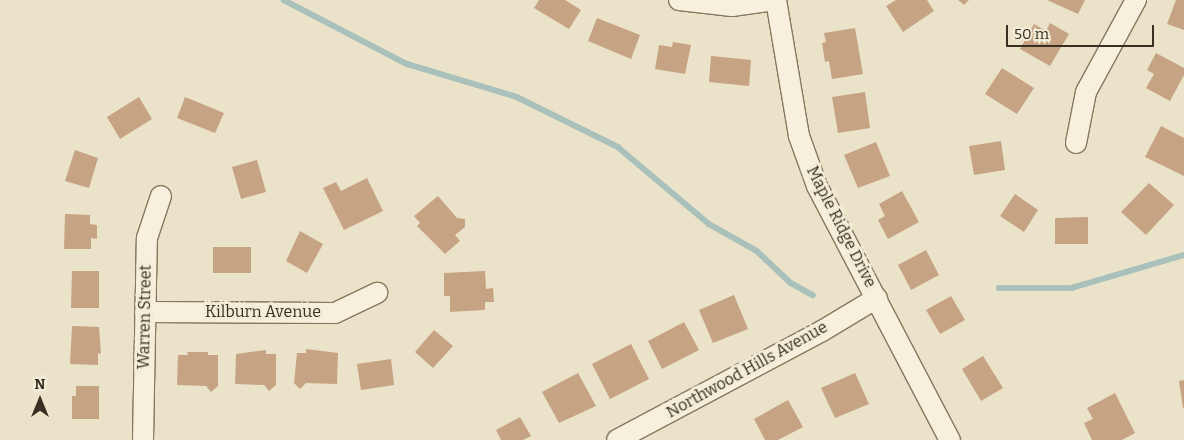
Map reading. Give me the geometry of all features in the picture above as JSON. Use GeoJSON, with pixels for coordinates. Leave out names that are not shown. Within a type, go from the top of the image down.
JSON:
{"type":"FeatureCollection","features":[{"type":"Feature","properties":{"kind":"street"},"geometry":{"type":"LineString","coordinates":[[679,0],[732,6],[775,0]]}},
{"type":"Feature","properties":{"kind":"street","name":"Maple Ridge Drive"},"geometry":{"type":"LineString","coordinates":[[775,0],[799,136],[817,186],[950,440]]}},
{"type":"Feature","properties":{"kind":"street"},"geometry":{"type":"LineString","coordinates":[[1076,143],[1086,92],[1136,0]]}},
{"type":"Feature","properties":{"kind":"street","name":"Warren Street"},"geometry":{"type":"LineString","coordinates":[[143,440],[147,238],[161,196]]}},
{"type":"Feature","properties":{"kind":"street","name":"Kilburn Avenue"},"geometry":{"type":"LineString","coordinates":[[145,312],[334,313],[377,293]]}},
{"type":"Feature","properties":{"kind":"street","name":"Northwood Hills Avenue"},"geometry":{"type":"LineString","coordinates":[[617,440],[822,331],[877,298]]}},
{"type":"Feature","properties":{"kind":"building"},"geometry":{"type":"Polygon","coordinates":[[[539,0],[565,0],[581,10],[569,29],[534,8],[539,0]]]}},
{"type":"Feature","properties":{"kind":"building"},"geometry":{"type":"Polygon","coordinates":[[[896,0],[927,0],[934,11],[903,32],[886,6],[896,0]]]}},
{"type":"Feature","properties":{"kind":"building"},"geometry":{"type":"Polygon","coordinates":[[[958,0],[969,0],[964,5],[958,0]]]}},
{"type":"Feature","properties":{"kind":"building"},"geometry":{"type":"Polygon","coordinates":[[[1047,0],[1085,0],[1078,14],[1047,0]]]}},
{"type":"Feature","properties":{"kind":"building"},"geometry":{"type":"Polygon","coordinates":[[[1176,0],[1184,0],[1184,30],[1167,24],[1176,0]]]}},
{"type":"Feature","properties":{"kind":"building"},"geometry":{"type":"Polygon","coordinates":[[[597,18],[640,35],[631,59],[588,41],[597,18]]]}},
{"type":"Feature","properties":{"kind":"building"},"geometry":{"type":"Polygon","coordinates":[[[1050,23],[1069,34],[1050,66],[1020,49],[1034,24],[1046,31],[1050,23]]]}},
{"type":"Feature","properties":{"kind":"building"},"geometry":{"type":"Polygon","coordinates":[[[855,28],[863,74],[832,79],[829,61],[825,62],[822,43],[826,42],[824,33],[855,28]]]}},
{"type":"Feature","properties":{"kind":"building"},"geometry":{"type":"Polygon","coordinates":[[[673,42],[691,45],[685,74],[655,69],[659,45],[672,47],[673,42]]]}},
{"type":"Feature","properties":{"kind":"building"},"geometry":{"type":"Polygon","coordinates":[[[1156,53],[1184,68],[1184,75],[1170,101],[1146,88],[1154,74],[1147,70],[1156,53]]]}},
{"type":"Feature","properties":{"kind":"building"},"geometry":{"type":"Polygon","coordinates":[[[711,56],[751,60],[749,86],[709,82],[711,56]]]}},
{"type":"Feature","properties":{"kind":"building"},"geometry":{"type":"Polygon","coordinates":[[[1002,68],[1034,88],[1017,114],[985,94],[1002,68]]]}},
{"type":"Feature","properties":{"kind":"building"},"geometry":{"type":"Polygon","coordinates":[[[865,92],[870,128],[838,133],[832,97],[865,92]]]}},
{"type":"Feature","properties":{"kind":"building"},"geometry":{"type":"Polygon","coordinates":[[[139,97],[152,119],[120,139],[107,117],[139,97]]]}},
{"type":"Feature","properties":{"kind":"building"},"geometry":{"type":"Polygon","coordinates":[[[185,97],[224,113],[215,133],[177,118],[185,97]]]}},
{"type":"Feature","properties":{"kind":"building"},"geometry":{"type":"Polygon","coordinates":[[[1161,126],[1184,138],[1184,176],[1145,157],[1161,126]]]}},
{"type":"Feature","properties":{"kind":"building"},"geometry":{"type":"Polygon","coordinates":[[[1001,141],[1005,170],[974,175],[969,146],[1001,141]]]}},
{"type":"Feature","properties":{"kind":"building"},"geometry":{"type":"Polygon","coordinates":[[[876,142],[890,176],[858,188],[844,155],[876,142]]]}},
{"type":"Feature","properties":{"kind":"building"},"geometry":{"type":"Polygon","coordinates":[[[75,150],[98,158],[89,188],[65,181],[75,150]]]}},
{"type":"Feature","properties":{"kind":"building"},"geometry":{"type":"Polygon","coordinates":[[[257,160],[266,192],[241,199],[232,167],[257,160]]]}},
{"type":"Feature","properties":{"kind":"building"},"geometry":{"type":"Polygon","coordinates":[[[367,178],[383,211],[344,230],[323,188],[336,182],[341,191],[367,178]]]}},
{"type":"Feature","properties":{"kind":"building"},"geometry":{"type":"Polygon","coordinates":[[[1149,183],[1174,205],[1146,235],[1121,212],[1149,183]]]}},
{"type":"Feature","properties":{"kind":"building"},"geometry":{"type":"Polygon","coordinates":[[[902,191],[919,222],[888,239],[878,220],[885,216],[879,204],[902,191]]]}},
{"type":"Feature","properties":{"kind":"building"},"geometry":{"type":"Polygon","coordinates":[[[1015,194],[1038,210],[1024,232],[1000,216],[1015,194]]]}},
{"type":"Feature","properties":{"kind":"building"},"geometry":{"type":"Polygon","coordinates":[[[438,196],[457,218],[465,219],[465,227],[455,235],[460,241],[445,254],[417,226],[420,223],[414,216],[438,196]]]}},
{"type":"Feature","properties":{"kind":"building"},"geometry":{"type":"Polygon","coordinates":[[[65,214],[90,215],[90,224],[97,225],[97,239],[91,238],[91,249],[64,249],[65,214]]]}},
{"type":"Feature","properties":{"kind":"building"},"geometry":{"type":"Polygon","coordinates":[[[1088,217],[1088,244],[1055,244],[1055,218],[1088,217]]]}},
{"type":"Feature","properties":{"kind":"building"},"geometry":{"type":"Polygon","coordinates":[[[300,231],[323,244],[307,273],[286,261],[300,231]]]}},
{"type":"Feature","properties":{"kind":"building"},"geometry":{"type":"Polygon","coordinates":[[[213,247],[251,247],[251,273],[213,273],[213,247]]]}},
{"type":"Feature","properties":{"kind":"building"},"geometry":{"type":"Polygon","coordinates":[[[926,250],[939,275],[911,290],[898,265],[926,250]]]}},
{"type":"Feature","properties":{"kind":"building"},"geometry":{"type":"Polygon","coordinates":[[[72,271],[99,271],[99,308],[71,308],[72,271]]]}},
{"type":"Feature","properties":{"kind":"building"},"geometry":{"type":"Polygon","coordinates":[[[485,271],[486,289],[493,288],[494,302],[485,302],[485,310],[450,312],[450,296],[444,296],[444,273],[485,271]]]}},
{"type":"Feature","properties":{"kind":"building"},"geometry":{"type":"Polygon","coordinates":[[[734,295],[748,329],[713,343],[699,310],[734,295]]]}},
{"type":"Feature","properties":{"kind":"building"},"geometry":{"type":"Polygon","coordinates":[[[951,296],[965,320],[940,334],[926,310],[951,296]]]}},
{"type":"Feature","properties":{"kind":"building"},"geometry":{"type":"Polygon","coordinates":[[[684,322],[699,350],[662,369],[648,341],[684,322]]]}},
{"type":"Feature","properties":{"kind":"building"},"geometry":{"type":"Polygon","coordinates":[[[72,326],[99,327],[101,354],[98,353],[98,365],[70,364],[72,326]]]}},
{"type":"Feature","properties":{"kind":"building"},"geometry":{"type":"Polygon","coordinates":[[[434,330],[453,346],[433,368],[415,352],[434,330]]]}},
{"type":"Feature","properties":{"kind":"building"},"geometry":{"type":"Polygon","coordinates":[[[631,344],[649,379],[610,399],[592,364],[631,344]]]}},
{"type":"Feature","properties":{"kind":"building"},"geometry":{"type":"Polygon","coordinates":[[[306,349],[338,353],[337,384],[306,383],[300,389],[294,383],[297,353],[306,353],[306,349]]]}},
{"type":"Feature","properties":{"kind":"building"},"geometry":{"type":"Polygon","coordinates":[[[266,350],[266,354],[276,354],[276,385],[269,391],[264,385],[235,384],[236,354],[266,350]]]}},
{"type":"Feature","properties":{"kind":"building"},"geometry":{"type":"Polygon","coordinates":[[[187,352],[208,352],[208,355],[218,355],[218,386],[211,392],[206,386],[177,385],[178,355],[188,355],[187,352]]]}},
{"type":"Feature","properties":{"kind":"building"},"geometry":{"type":"Polygon","coordinates":[[[983,356],[1003,388],[981,401],[962,369],[983,356]]]}},
{"type":"Feature","properties":{"kind":"building"},"geometry":{"type":"Polygon","coordinates":[[[391,359],[394,385],[361,390],[357,364],[391,359]]]}},
{"type":"Feature","properties":{"kind":"building"},"geometry":{"type":"Polygon","coordinates":[[[578,373],[596,406],[559,423],[542,392],[578,373]]]}},
{"type":"Feature","properties":{"kind":"building"},"geometry":{"type":"Polygon","coordinates":[[[855,373],[869,404],[835,418],[821,388],[855,373]]]}},
{"type":"Feature","properties":{"kind":"building"},"geometry":{"type":"Polygon","coordinates":[[[1184,380],[1184,408],[1183,408],[1179,381],[1184,380]]]}},
{"type":"Feature","properties":{"kind":"building"},"geometry":{"type":"Polygon","coordinates":[[[76,386],[99,386],[99,419],[72,419],[72,396],[76,396],[76,386]]]}},
{"type":"Feature","properties":{"kind":"building"},"geometry":{"type":"Polygon","coordinates":[[[1115,393],[1135,433],[1122,440],[1092,440],[1084,423],[1093,419],[1087,408],[1115,393]]]}},
{"type":"Feature","properties":{"kind":"building"},"geometry":{"type":"Polygon","coordinates":[[[788,400],[803,427],[778,440],[765,440],[754,419],[788,400]]]}},
{"type":"Feature","properties":{"kind":"building"},"geometry":{"type":"Polygon","coordinates":[[[520,417],[531,436],[523,440],[501,440],[496,430],[520,417]]]}},
{"type":"Feature","properties":{"kind":"waterway"},"geometry":{"type":"LineString","coordinates":[[284,0],[407,64],[517,97],[618,147],[709,224],[757,251],[791,283],[813,295]]}},
{"type":"Feature","properties":{"kind":"waterway"},"geometry":{"type":"LineString","coordinates":[[999,288],[1072,288],[1184,255]]}}]}
